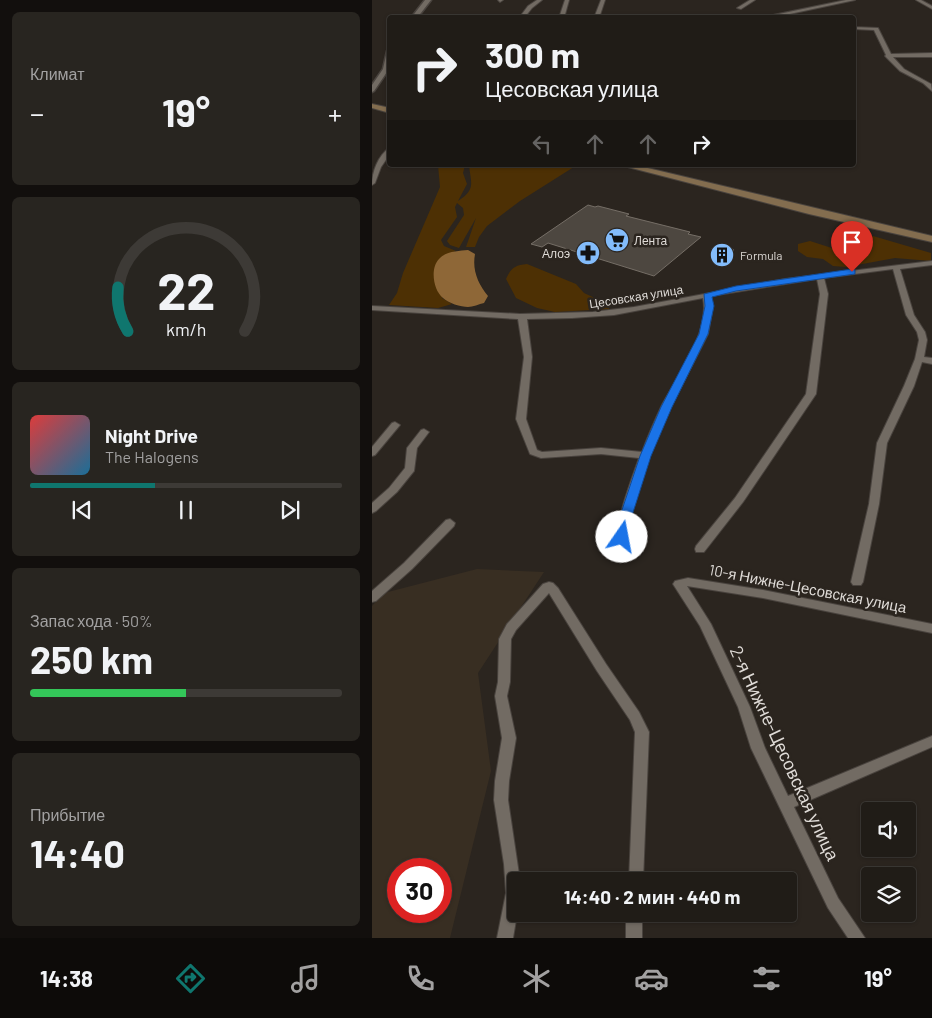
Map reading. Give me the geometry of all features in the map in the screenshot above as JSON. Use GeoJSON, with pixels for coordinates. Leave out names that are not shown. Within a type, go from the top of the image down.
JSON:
{"type":"FeatureCollection","features":[{"type":"Feature","properties":{"kind":"main road"},"geometry":{"type":"LineString","coordinates":[[372,106],[387,109]]}},
{"type":"Feature","properties":{"kind":"main road"},"geometry":{"type":"LineString","coordinates":[[621,167],[889,233],[914,235]]}},
{"type":"Feature","properties":{"kind":"main road"},"geometry":{"type":"LineString","coordinates":[[632,167],[932,239]]}},
{"type":"Feature","properties":{"kind":"street"},"geometry":{"type":"LineString","coordinates":[[416,15],[428,0]]}},
{"type":"Feature","properties":{"kind":"street"},"geometry":{"type":"LineString","coordinates":[[523,15],[530,7],[540,0]]}},
{"type":"Feature","properties":{"kind":"street"},"geometry":{"type":"LineString","coordinates":[[562,15],[567,0]]}},
{"type":"Feature","properties":{"kind":"street"},"geometry":{"type":"LineString","coordinates":[[597,15],[603,0]]}},
{"type":"Feature","properties":{"kind":"street"},"geometry":{"type":"LineString","coordinates":[[739,8],[753,0]]}},
{"type":"Feature","properties":{"kind":"street"},"geometry":{"type":"LineString","coordinates":[[777,15],[853,0]]}},
{"type":"Feature","properties":{"kind":"street"},"geometry":{"type":"LineString","coordinates":[[918,0],[932,8]]}},
{"type":"Feature","properties":{"kind":"street"},"geometry":{"type":"LineString","coordinates":[[856,28],[876,29],[882,38],[888,56],[904,73],[920,79],[932,89]]}},
{"type":"Feature","properties":{"kind":"street"},"geometry":{"type":"LineString","coordinates":[[888,56],[932,55]]}},
{"type":"Feature","properties":{"kind":"street"},"geometry":{"type":"LineString","coordinates":[[372,90],[386,69],[387,64]]}},
{"type":"Feature","properties":{"kind":"street"},"geometry":{"type":"LineString","coordinates":[[372,183],[374,168],[387,153]]}},
{"type":"Feature","properties":{"kind":"street","name":"Цесовская улица"},"geometry":{"type":"LineString","coordinates":[[372,308],[522,316],[573,316],[607,313],[707,296],[736,289],[866,269],[932,264]]}},
{"type":"Feature","properties":{"kind":"street"},"geometry":{"type":"LineString","coordinates":[[857,582],[874,504],[882,443],[919,359],[922,336],[910,315],[896,267]]}},
{"type":"Feature","properties":{"kind":"street"},"geometry":{"type":"LineString","coordinates":[[700,549],[739,500],[811,394],[824,294],[820,277]]}},
{"type":"Feature","properties":{"kind":"street"},"geometry":{"type":"LineString","coordinates":[[622,537],[623,525],[645,456],[666,407],[704,334],[709,306],[707,296]]}},
{"type":"Feature","properties":{"kind":"street"},"geometry":{"type":"LineString","coordinates":[[522,316],[528,357],[521,419],[533,452],[541,456],[601,451],[645,456]]}},
{"type":"Feature","properties":{"kind":"street"},"geometry":{"type":"LineString","coordinates":[[919,359],[932,361]]}},
{"type":"Feature","properties":{"kind":"street"},"geometry":{"type":"LineString","coordinates":[[372,453],[395,425]]}},
{"type":"Feature","properties":{"kind":"street"},"geometry":{"type":"LineString","coordinates":[[372,509],[393,490],[410,468],[412,448],[424,432]]}},
{"type":"Feature","properties":{"kind":"street"},"geometry":{"type":"LineString","coordinates":[[372,598],[377,587],[408,566],[450,523]]}},
{"type":"Feature","properties":{"kind":"street","name":"10-я Нижне-Цесовская улица"},"geometry":{"type":"LineString","coordinates":[[679,584],[688,582],[763,594],[932,629]]}},
{"type":"Feature","properties":{"kind":"street","name":"2-я Нижне-Цесовская улица"},"geometry":{"type":"LineString","coordinates":[[679,584],[705,624],[744,707],[758,748],[833,903],[857,938]]}},
{"type":"Feature","properties":{"kind":"street"},"geometry":{"type":"LineString","coordinates":[[512,872],[501,800],[509,738],[501,696],[504,682],[504,639],[511,627],[543,590],[550,586],[618,694],[640,723],[642,732],[636,872]]}},
{"type":"Feature","properties":{"kind":"street"},"geometry":{"type":"LineString","coordinates":[[786,804],[932,741]]}},
{"type":"Feature","properties":{"kind":"street"},"geometry":{"type":"LineString","coordinates":[[505,938],[508,922]]}},
{"type":"Feature","properties":{"kind":"street"},"geometry":{"type":"LineString","coordinates":[[634,922],[634,938]]}},
{"type":"Feature","properties":{"kind":"shaded area"},"geometry":{"type":"Polygon","coordinates":[[[438,167],[464,167],[463,173],[467,184],[458,201],[468,193],[471,186],[469,167],[574,167],[520,201],[487,226],[475,247],[466,247],[476,218],[459,248],[450,245],[447,241],[464,215],[463,208],[457,203],[455,207],[457,217],[441,240],[444,246],[456,251],[445,255],[442,298],[452,304],[438,308],[389,305],[397,293],[403,273],[440,187],[438,167]]]}},
{"type":"Feature","properties":{"kind":"shaded area"},"geometry":{"type":"Polygon","coordinates":[[[873,236],[931,253],[931,261],[895,258],[846,267],[833,266],[823,259],[807,257],[798,251],[798,244],[810,241],[838,250],[855,240],[873,236]]]}},
{"type":"Feature","properties":{"kind":"shaded area"},"geometry":{"type":"Polygon","coordinates":[[[468,250],[475,254],[474,266],[477,276],[481,287],[488,296],[484,303],[472,307],[448,302],[437,290],[434,279],[434,268],[442,256],[468,250]]]}},
{"type":"Feature","properties":{"kind":"shaded area"},"geometry":{"type":"Polygon","coordinates":[[[527,264],[576,284],[584,293],[597,299],[611,300],[609,309],[555,312],[537,308],[516,298],[506,279],[514,268],[527,264]]]}},
{"type":"Feature","properties":{"kind":"shaded area"},"geometry":{"type":"Polygon","coordinates":[[[477,569],[544,572],[478,673],[491,771],[450,938],[372,938],[372,606],[384,593],[477,569]]]}},
{"type":"Feature","properties":{"kind":"building","name":"Лента"},"geometry":{"type":"Polygon","coordinates":[[[588,205],[629,214],[626,216],[690,232],[688,234],[701,237],[654,276],[548,243],[542,247],[531,244],[588,205]]]}},
{"type":"Feature","properties":{"kind":"building","name":"Formula"},"geometry":{"type":"Polygon","coordinates":[[[725,247],[734,250],[719,262],[711,260],[725,247]]]}},
{"type":"Feature","properties":{"kind":"place","name":"Лента"},"geometry":{"type":"Point","coordinates":[617,240]}},
{"type":"Feature","properties":{"kind":"place","name":"Алоэ"},"geometry":{"type":"Point","coordinates":[588,253]}},
{"type":"Feature","properties":{"kind":"place","name":"Formula"},"geometry":{"type":"Point","coordinates":[722,255]}},
{"type":"Feature","properties":{"kind":"route"},"geometry":{"type":"LineString","coordinates":[[622,537],[623,525],[645,456],[666,407],[704,334],[709,306],[707,296],[736,289],[852,272]]}}]}
